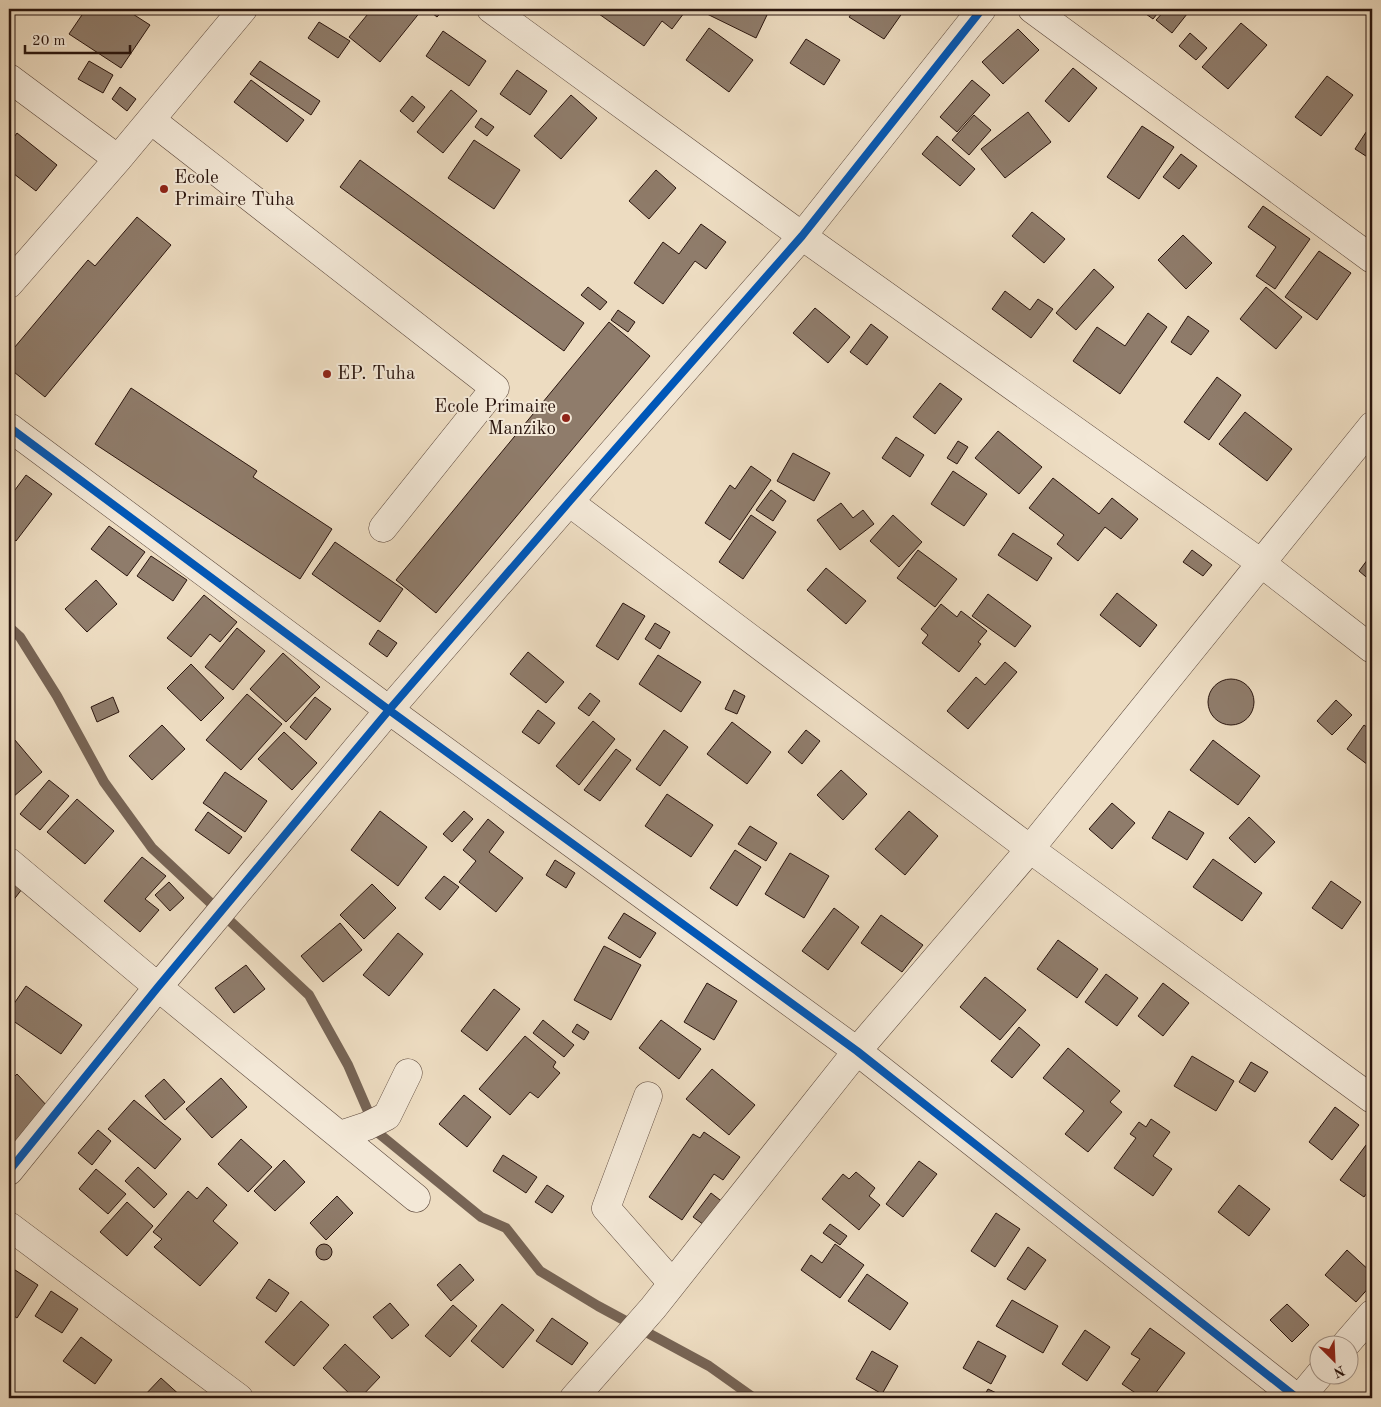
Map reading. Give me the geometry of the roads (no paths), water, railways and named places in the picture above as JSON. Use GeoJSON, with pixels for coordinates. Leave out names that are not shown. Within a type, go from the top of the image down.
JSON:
{"type":"FeatureCollection","features":[{"type":"Feature","properties":{"kind":"street"},"geometry":{"type":"LineString","coordinates":[[9,284],[118,159],[243,9]]}},
{"type":"Feature","properties":{"kind":"street"},"geometry":{"type":"LineString","coordinates":[[491,9],[802,236],[1261,563],[1372,649]]}},
{"type":"Feature","properties":{"kind":"street"},"geometry":{"type":"LineString","coordinates":[[9,1171],[158,987],[389,710],[802,236],[982,9]]}},
{"type":"Feature","properties":{"kind":"street"},"geometry":{"type":"LineString","coordinates":[[1032,9],[1372,259]]}},
{"type":"Feature","properties":{"kind":"street"},"geometry":{"type":"LineString","coordinates":[[9,78],[118,159]]}},
{"type":"Feature","properties":{"kind":"street"},"geometry":{"type":"LineString","coordinates":[[151,120],[495,388],[383,528]]}},
{"type":"Feature","properties":{"kind":"street"},"geometry":{"type":"LineString","coordinates":[[574,1398],[626,1341],[857,1051],[1030,849],[1372,426]]}},
{"type":"Feature","properties":{"kind":"street"},"geometry":{"type":"LineString","coordinates":[[9,427],[389,710],[857,1051],[1298,1398],[1311,1384]]}},
{"type":"Feature","properties":{"kind":"street"},"geometry":{"type":"LineString","coordinates":[[569,502],[1030,849],[1372,1100]]}},
{"type":"Feature","properties":{"kind":"street"},"geometry":{"type":"LineString","coordinates":[[9,862],[158,987],[416,1198]]}},
{"type":"Feature","properties":{"kind":"street"},"geometry":{"type":"LineString","coordinates":[[340,1135],[377,1122],[408,1073]]}},
{"type":"Feature","properties":{"kind":"street"},"geometry":{"type":"LineString","coordinates":[[648,1096],[606,1208],[672,1283]]}},
{"type":"Feature","properties":{"kind":"street"},"geometry":{"type":"LineString","coordinates":[[9,1226],[239,1398]]}},
{"type":"Feature","properties":{"kind":"street"},"geometry":{"type":"LineString","coordinates":[[1355,1334],[1372,1314]]}},
{"type":"Feature","properties":{"kind":"waterway"},"geometry":{"type":"LineString","coordinates":[[9,627],[20,637],[57,696],[104,782],[152,848],[309,995],[348,1065],[377,1132],[481,1217],[506,1228],[540,1271],[598,1306],[709,1366],[754,1398]]}},
{"type":"Feature","properties":{"kind":"place","name":"Ecole Primaire Tuha"},"geometry":{"type":"Point","coordinates":[164,189]}},
{"type":"Feature","properties":{"kind":"place","name":"EP. Tuha"},"geometry":{"type":"Point","coordinates":[327,374]}},
{"type":"Feature","properties":{"kind":"place","name":"Ecole Primaire Manziko"},"geometry":{"type":"Point","coordinates":[566,418]}}]}
